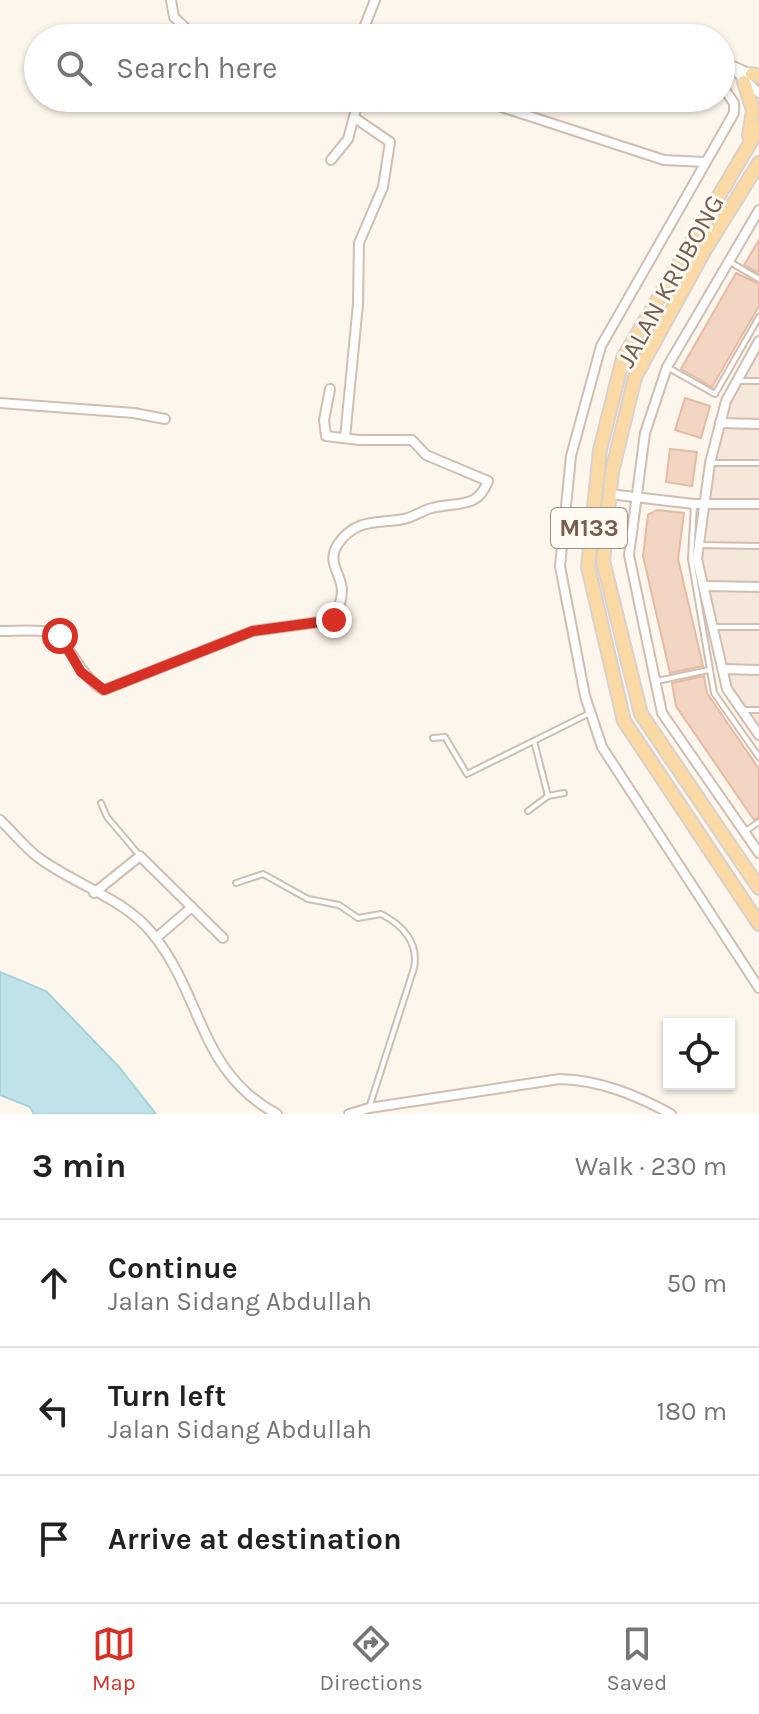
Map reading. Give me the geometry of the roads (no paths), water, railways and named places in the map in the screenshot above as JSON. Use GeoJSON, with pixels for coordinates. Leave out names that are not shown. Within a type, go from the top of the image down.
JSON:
{"type":"FeatureCollection","features":[{"type":"Feature","properties":{"kind":"main road"},"geometry":{"type":"LineString","coordinates":[[747,143],[753,110],[754,78]]}},
{"type":"Feature","properties":{"kind":"main road","name":"JALAN KRUBONG"},"geometry":{"type":"LineString","coordinates":[[759,128],[747,143],[623,358],[602,436],[590,523],[588,567],[624,721],[759,924]]}},
{"type":"Feature","properties":{"kind":"main road","name":"JALAN KRUBONG"},"geometry":{"type":"LineString","coordinates":[[759,163],[643,357],[617,443],[603,549],[605,580],[634,697],[651,733],[684,776],[759,888]]}},
{"type":"Feature","properties":{"kind":"main road"},"geometry":{"type":"LineString","coordinates":[[666,786],[694,813],[746,891],[755,896],[754,888],[701,808],[684,776]]}},
{"type":"Feature","properties":{"kind":"street"},"geometry":{"type":"LineString","coordinates":[[171,0],[174,17],[181,24]]}},
{"type":"Feature","properties":{"kind":"street"},"geometry":{"type":"LineString","coordinates":[[366,24],[375,0]]}},
{"type":"Feature","properties":{"kind":"street"},"geometry":{"type":"LineString","coordinates":[[735,70],[754,78],[759,93]]}},
{"type":"Feature","properties":{"kind":"street"},"geometry":{"type":"LineString","coordinates":[[331,160],[348,139],[356,112]]}},
{"type":"Feature","properties":{"kind":"street"},"geometry":{"type":"LineString","coordinates":[[517,112],[664,160],[705,162]]}},
{"type":"Feature","properties":{"kind":"street"},"geometry":{"type":"LineString","coordinates":[[734,112],[601,346],[577,427],[560,566],[590,713],[602,747],[759,988]]}},
{"type":"Feature","properties":{"kind":"street"},"geometry":{"type":"LineString","coordinates":[[345,438],[357,315],[359,243],[383,187],[390,142],[355,118]]}},
{"type":"Feature","properties":{"kind":"street"},"geometry":{"type":"LineString","coordinates":[[759,210],[667,367],[645,433],[629,555],[662,713],[759,853]]}},
{"type":"Feature","properties":{"kind":"street"},"geometry":{"type":"LineString","coordinates":[[759,341],[736,381],[720,423],[698,504],[697,559],[727,689],[759,735]]}},
{"type":"Feature","properties":{"kind":"street"},"geometry":{"type":"LineString","coordinates":[[0,631],[51,632],[60,636],[81,672],[104,690],[253,631],[334,620],[342,592],[334,571],[334,554],[346,535],[358,525],[370,521],[403,519],[432,508],[473,503],[483,494],[488,481],[426,455],[412,440],[326,436],[324,420],[330,389]]}},
{"type":"Feature","properties":{"kind":"street"},"geometry":{"type":"LineString","coordinates":[[0,403],[134,413],[165,419]]}},
{"type":"Feature","properties":{"kind":"street"},"geometry":{"type":"LineString","coordinates":[[720,423],[759,424]]}},
{"type":"Feature","properties":{"kind":"street"},"geometry":{"type":"LineString","coordinates":[[609,494],[698,504],[759,504]]}},
{"type":"Feature","properties":{"kind":"street"},"geometry":{"type":"LineString","coordinates":[[704,586],[759,587]]}},
{"type":"Feature","properties":{"kind":"street"},"geometry":{"type":"LineString","coordinates":[[723,669],[759,670]]}},
{"type":"Feature","properties":{"kind":"street"},"geometry":{"type":"LineString","coordinates":[[0,820],[39,858],[94,893],[133,913],[156,938],[188,994],[221,1066],[239,1089],[277,1114]]}},
{"type":"Feature","properties":{"kind":"street"},"geometry":{"type":"LineString","coordinates":[[94,893],[140,856],[223,938]]}},
{"type":"Feature","properties":{"kind":"street"},"geometry":{"type":"LineString","coordinates":[[156,938],[192,907]]}},
{"type":"Feature","properties":{"kind":"street"},"geometry":{"type":"LineString","coordinates":[[349,1114],[369,1108],[526,1083],[582,1080],[637,1096],[671,1114]]}},
{"type":"Feature","properties":{"kind":"lane"},"geometry":{"type":"LineString","coordinates":[[729,262],[759,279]]}},
{"type":"Feature","properties":{"kind":"lane"},"geometry":{"type":"LineString","coordinates":[[667,367],[715,394],[759,317]]}},
{"type":"Feature","properties":{"kind":"lane"},"geometry":{"type":"LineString","coordinates":[[736,381],[759,381]]}},
{"type":"Feature","properties":{"kind":"lane"},"geometry":{"type":"LineString","coordinates":[[710,463],[759,463]]}},
{"type":"Feature","properties":{"kind":"lane"},"geometry":{"type":"LineString","coordinates":[[698,504],[691,559],[714,693],[759,757]]}},
{"type":"Feature","properties":{"kind":"lane"},"geometry":{"type":"LineString","coordinates":[[699,545],[759,546]]}},
{"type":"Feature","properties":{"kind":"lane"},"geometry":{"type":"LineString","coordinates":[[713,627],[759,627]]}},
{"type":"Feature","properties":{"kind":"lane"},"geometry":{"type":"LineString","coordinates":[[656,681],[709,670]]}},
{"type":"Feature","properties":{"kind":"lane"},"geometry":{"type":"LineString","coordinates":[[742,710],[759,710]]}},
{"type":"Feature","properties":{"kind":"lane"},"geometry":{"type":"LineString","coordinates":[[433,738],[445,737],[467,774],[590,713]]}},
{"type":"Feature","properties":{"kind":"lane"},"geometry":{"type":"LineString","coordinates":[[534,741],[548,796]]}},
{"type":"Feature","properties":{"kind":"lane"},"geometry":{"type":"LineString","coordinates":[[528,811],[548,796],[564,793]]}},
{"type":"Feature","properties":{"kind":"lane"},"geometry":{"type":"LineString","coordinates":[[101,803],[107,817],[140,856]]}},
{"type":"Feature","properties":{"kind":"lane"},"geometry":{"type":"LineString","coordinates":[[744,832],[759,822]]}},
{"type":"Feature","properties":{"kind":"lane"},"geometry":{"type":"LineString","coordinates":[[236,883],[263,874],[308,899],[339,905],[358,918],[381,914],[409,938],[414,947],[414,968],[369,1108]]}},
{"type":"Feature","properties":{"kind":"water"},"geometry":{"type":"Polygon","coordinates":[[[0,972],[46,991],[119,1067],[156,1114],[34,1114],[30,1107],[0,1095],[0,972]]]}}]}
